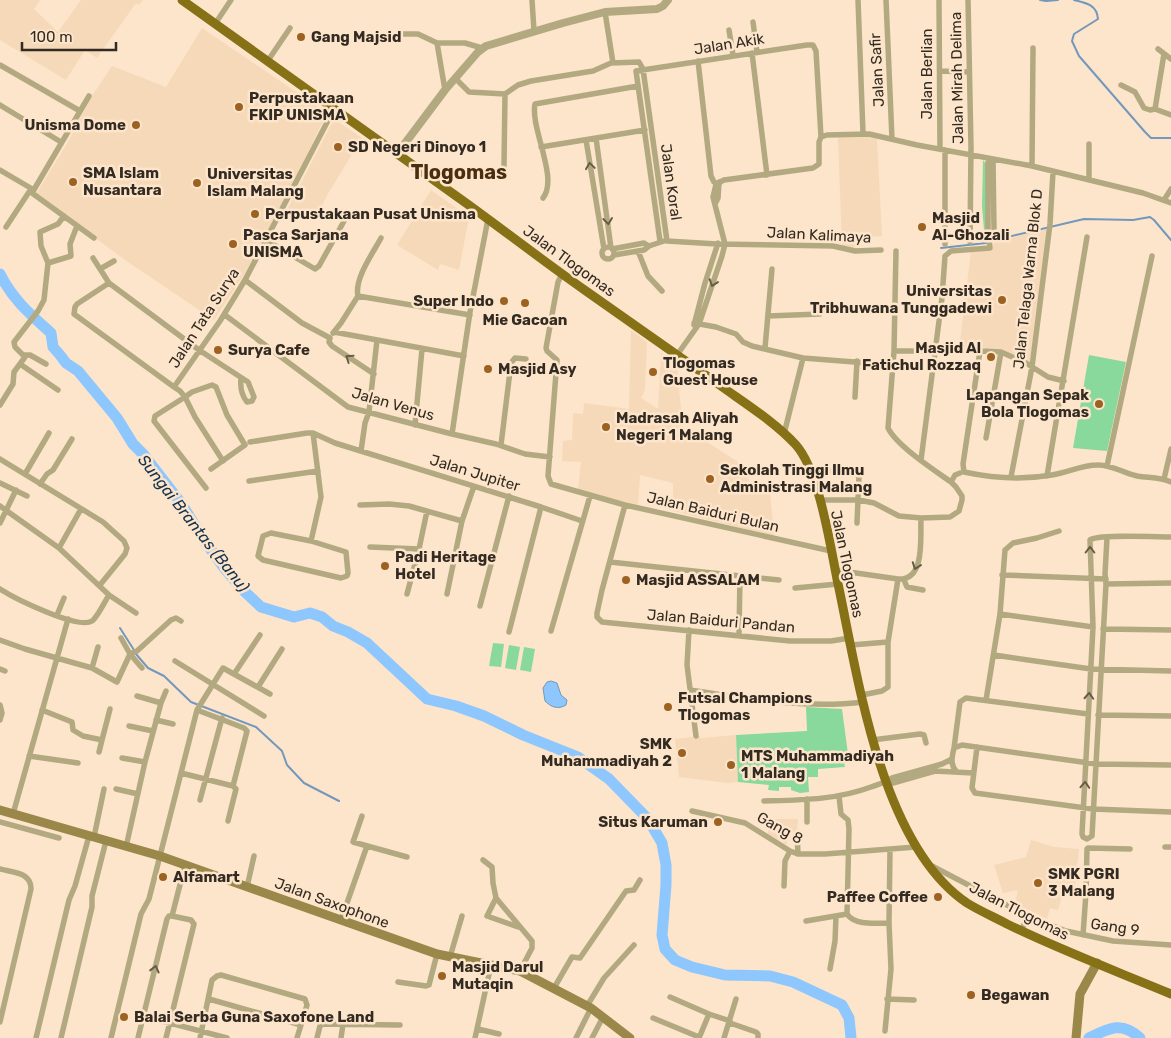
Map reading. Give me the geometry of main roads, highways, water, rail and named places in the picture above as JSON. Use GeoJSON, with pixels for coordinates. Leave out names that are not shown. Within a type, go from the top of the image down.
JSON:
{"type":"FeatureCollection","features":[{"type":"Feature","properties":{"kind":"main road","name":"Jalan Tlogomas"},"geometry":{"type":"LineString","coordinates":[[185,1],[214,24],[562,274],[678,353],[784,434],[800,451],[811,471],[831,551],[872,740],[886,782],[916,847],[924,859],[945,884],[966,902],[1021,931],[1171,994]]}},
{"type":"Feature","properties":{"kind":"main road","name":"Jalan Saxophone"},"geometry":{"type":"LineString","coordinates":[[0,810],[160,856],[373,933],[437,954],[520,971],[589,1007],[630,1038]]}},
{"type":"Feature","properties":{"kind":"main road"},"geometry":{"type":"LineString","coordinates":[[1076,1038],[1078,1000],[1081,990],[1097,963]]}},
{"type":"Feature","properties":{"kind":"water"},"geometry":{"type":"Polygon","coordinates":[[[547,682],[557,683],[561,695],[567,700],[566,705],[555,707],[545,701],[543,688],[547,682]]]}},
{"type":"Feature","properties":{"kind":"waterway"},"geometry":{"type":"LineString","coordinates":[[1040,0],[1058,0]]}},
{"type":"Feature","properties":{"kind":"waterway"},"geometry":{"type":"LineString","coordinates":[[1074,0],[1093,8],[1098,19],[1074,34],[1072,41],[1079,56],[1151,138],[1171,138]]}},
{"type":"Feature","properties":{"kind":"waterway"},"geometry":{"type":"LineString","coordinates":[[995,240],[1084,219],[1133,220],[1150,217],[1171,240]]}},
{"type":"Feature","properties":{"kind":"waterway"},"geometry":{"type":"LineString","coordinates":[[941,248],[986,243]]}},
{"type":"Feature","properties":{"kind":"waterway","name":"Sungai Brantas (Banu)"},"geometry":{"type":"LineString","coordinates":[[0,274],[16,299],[51,333],[53,347],[66,363],[78,371],[117,418],[133,444],[144,455],[181,503],[225,569],[261,607],[294,617],[310,613],[322,617],[333,626],[367,643],[427,699],[456,706],[484,716],[523,735],[578,757],[609,779],[648,819],[662,843],[666,865],[662,935],[665,949],[675,960],[692,967],[725,975],[770,976],[793,982],[842,1005],[849,1018],[851,1038]]}},
{"type":"Feature","properties":{"kind":"waterway"},"geometry":{"type":"LineString","coordinates":[[120,628],[134,650]]}},
{"type":"Feature","properties":{"kind":"waterway"},"geometry":{"type":"LineString","coordinates":[[136,654],[148,668],[164,676],[191,702],[256,727],[282,751],[287,765],[304,783],[339,801]]}},
{"type":"Feature","properties":{"kind":"waterway","name":"Sungai Brantas (Banu)"},"geometry":{"type":"LineString","coordinates":[[1089,1038],[1103,1031],[1115,1028],[1127,1029],[1140,1038]]}},
{"type":"Feature","properties":{"kind":"place","name":"Gang Majsid"},"geometry":{"type":"Point","coordinates":[301,37]}},
{"type":"Feature","properties":{"kind":"place","name":"Perpustakaan FKIP UNISMA"},"geometry":{"type":"Point","coordinates":[239,107]}},
{"type":"Feature","properties":{"kind":"place","name":"Unisma Dome"},"geometry":{"type":"Point","coordinates":[136,125]}},
{"type":"Feature","properties":{"kind":"place","name":"SD Negeri Dinoyo 1"},"geometry":{"type":"Point","coordinates":[338,147]}},
{"type":"Feature","properties":{"kind":"place","name":"SMA Islam Nusantara"},"geometry":{"type":"Point","coordinates":[73,182]}},
{"type":"Feature","properties":{"kind":"place","name":"Universitas Islam Malang"},"geometry":{"type":"Point","coordinates":[197,183]}},
{"type":"Feature","properties":{"kind":"place","name":"Perpustakaan Pusat Unisma"},"geometry":{"type":"Point","coordinates":[255,214]}},
{"type":"Feature","properties":{"kind":"place","name":"Masjid Al-Ghozali"},"geometry":{"type":"Point","coordinates":[922,227]}},
{"type":"Feature","properties":{"kind":"place","name":"Pasca Sarjana UNISMA"},"geometry":{"type":"Point","coordinates":[233,244]}},
{"type":"Feature","properties":{"kind":"place","name":"Universitas Tribhuwana Tunggadewi"},"geometry":{"type":"Point","coordinates":[1002,300]}},
{"type":"Feature","properties":{"kind":"place","name":"Super Indo"},"geometry":{"type":"Point","coordinates":[504,301]}},
{"type":"Feature","properties":{"kind":"place","name":"Mie Gacoan"},"geometry":{"type":"Point","coordinates":[525,303]}},
{"type":"Feature","properties":{"kind":"place","name":"Surya Cafe"},"geometry":{"type":"Point","coordinates":[218,350]}},
{"type":"Feature","properties":{"kind":"place","name":"Masjid Al Fatichul Rozzaq"},"geometry":{"type":"Point","coordinates":[991,357]}},
{"type":"Feature","properties":{"kind":"place","name":"Masjid Asy"},"geometry":{"type":"Point","coordinates":[488,369]}},
{"type":"Feature","properties":{"kind":"place","name":"Tlogomas Guest House"},"geometry":{"type":"Point","coordinates":[653,372]}},
{"type":"Feature","properties":{"kind":"place","name":"Lapangan Sepak Bola Tlogomas"},"geometry":{"type":"Point","coordinates":[1099,404]}},
{"type":"Feature","properties":{"kind":"place","name":"Madrasah Aliyah Negeri 1 Malang"},"geometry":{"type":"Point","coordinates":[606,427]}},
{"type":"Feature","properties":{"kind":"place","name":"Sekolah Tinggi Ilmu Administrasi Malang"},"geometry":{"type":"Point","coordinates":[710,479]}},
{"type":"Feature","properties":{"kind":"place","name":"Padi Heritage Hotel"},"geometry":{"type":"Point","coordinates":[385,566]}},
{"type":"Feature","properties":{"kind":"place","name":"Masjid ASSALAM"},"geometry":{"type":"Point","coordinates":[626,580]}},
{"type":"Feature","properties":{"kind":"place","name":"Futsal Champions Tlogomas"},"geometry":{"type":"Point","coordinates":[668,707]}},
{"type":"Feature","properties":{"kind":"place","name":"SMK Muhammadiyah 2"},"geometry":{"type":"Point","coordinates":[682,753]}},
{"type":"Feature","properties":{"kind":"place","name":"MTS Muhammadiyah 1 Malang"},"geometry":{"type":"Point","coordinates":[731,765]}},
{"type":"Feature","properties":{"kind":"place","name":"Situs Karuman"},"geometry":{"type":"Point","coordinates":[718,822]}},
{"type":"Feature","properties":{"kind":"place","name":"Alfamart"},"geometry":{"type":"Point","coordinates":[163,877]}},
{"type":"Feature","properties":{"kind":"place","name":"SMK PGRI 3 Malang"},"geometry":{"type":"Point","coordinates":[1038,883]}},
{"type":"Feature","properties":{"kind":"place","name":"Paffee Coffee"},"geometry":{"type":"Point","coordinates":[938,897]}},
{"type":"Feature","properties":{"kind":"place","name":"Masjid Darul Mutaqin"},"geometry":{"type":"Point","coordinates":[442,976]}},
{"type":"Feature","properties":{"kind":"place","name":"Begawan"},"geometry":{"type":"Point","coordinates":[971,995]}},
{"type":"Feature","properties":{"kind":"place","name":"Balai Serba Guna Saxofone Land"},"geometry":{"type":"Point","coordinates":[124,1017]}},
{"type":"Feature","properties":{"kind":"district","name":"Tlogomas"},"geometry":{"type":"Point","coordinates":[459,172]}}]}
